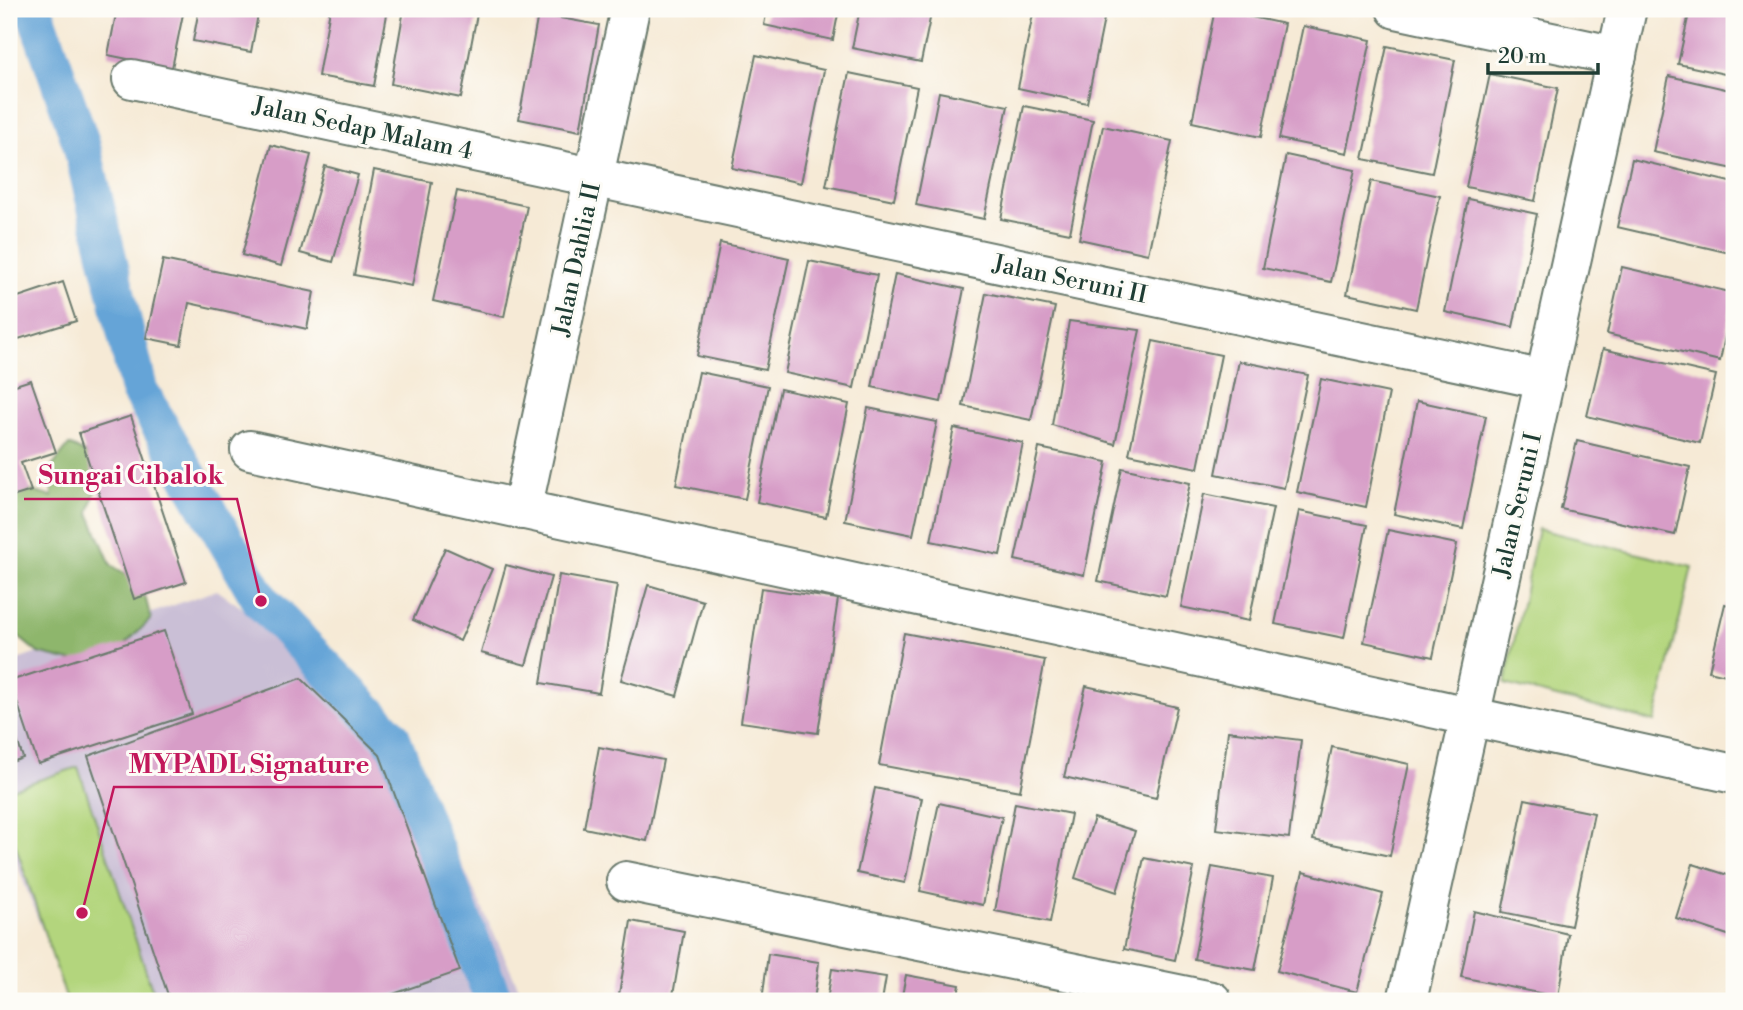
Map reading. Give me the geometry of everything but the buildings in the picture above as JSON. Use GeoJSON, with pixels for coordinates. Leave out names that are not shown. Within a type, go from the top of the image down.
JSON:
{"type":"FeatureCollection","features":[{"type":"Feature","properties":{"kind":"street","name":"Jalan Dahlia II"},"geometry":{"type":"LineString","coordinates":[[522,510],[630,9]]}},
{"type":"Feature","properties":{"kind":"street"},"geometry":{"type":"LineString","coordinates":[[1396,9],[1617,56]]}},
{"type":"Feature","properties":{"kind":"street","name":"Jalan Seruni I"},"geometry":{"type":"LineString","coordinates":[[1407,1001],[1627,9]]}},
{"type":"Feature","properties":{"kind":"street","name":"Jalan Sedap Malam 4"},"geometry":{"type":"LineString","coordinates":[[132,79],[594,177]]}},
{"type":"Feature","properties":{"kind":"street","name":"Jalan Seruni II"},"geometry":{"type":"LineString","coordinates":[[594,177],[1545,380]]}},
{"type":"Feature","properties":{"kind":"street"},"geometry":{"type":"LineString","coordinates":[[250,450],[1734,774]]}},
{"type":"Feature","properties":{"kind":"street"},"geometry":{"type":"LineString","coordinates":[[626,881],[1212,1001]]}},
{"type":"Feature","properties":{"kind":"shaded area"},"geometry":{"type":"Polygon","coordinates":[[[217,590],[393,715],[525,1001],[69,1001],[9,843],[9,663],[217,590]]]}},
{"type":"Feature","properties":{"kind":"green space"},"geometry":{"type":"Polygon","coordinates":[[[69,445],[103,462],[89,513],[111,565],[142,584],[151,619],[114,655],[83,664],[38,653],[9,629],[9,489],[14,486],[52,497],[51,468],[69,445]]]}},
{"type":"Feature","properties":{"kind":"green space"},"geometry":{"type":"Polygon","coordinates":[[[1538,529],[1692,567],[1655,722],[1505,684],[1538,529]]]}},
{"type":"Feature","properties":{"kind":"green space"},"geometry":{"type":"Polygon","coordinates":[[[78,767],[156,1001],[67,1001],[9,825],[9,790],[78,767]]]}},
{"type":"Feature","properties":{"kind":"waterway"},"geometry":{"type":"LineString","coordinates":[[34,9],[81,143],[139,390],[261,601],[391,736],[494,1001]]}},
{"type":"Feature","properties":{"kind":"place","name":"Sungai Cibalok"},"geometry":{"type":"Point","coordinates":[261,601]}},
{"type":"Feature","properties":{"kind":"place","name":"MYPADL Signature"},"geometry":{"type":"Point","coordinates":[82,913]}}]}
